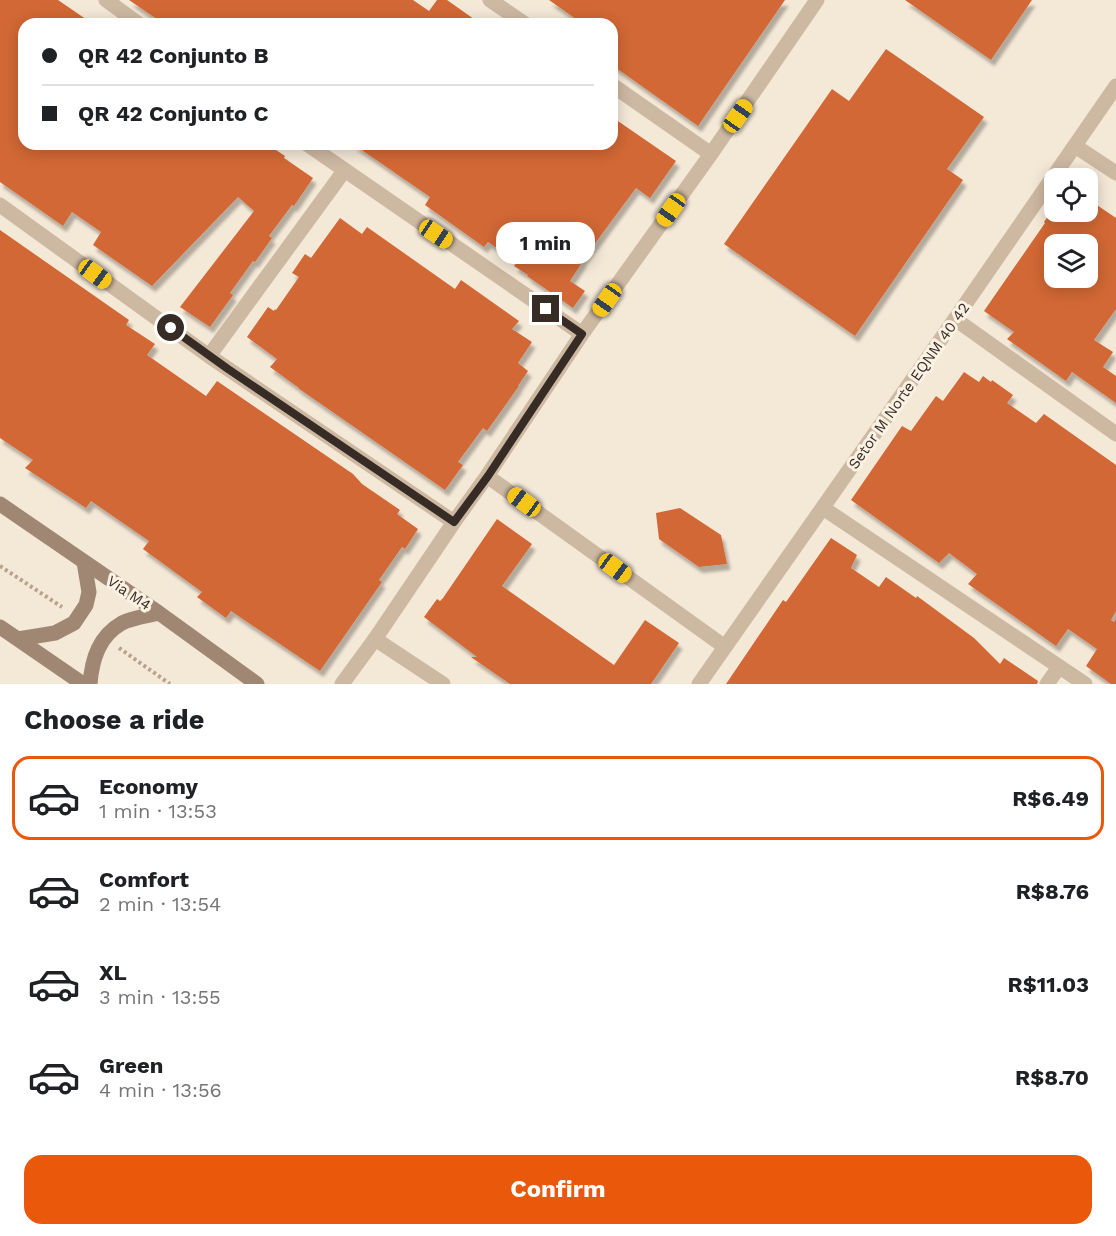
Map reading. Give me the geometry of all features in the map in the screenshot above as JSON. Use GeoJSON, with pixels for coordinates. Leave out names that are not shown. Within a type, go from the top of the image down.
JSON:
{"type":"FeatureCollection","features":[{"type":"Feature","properties":{"kind":"main road","name":"Via M4"},"geometry":{"type":"LineString","coordinates":[[0,504],[159,613],[257,684]]}},
{"type":"Feature","properties":{"kind":"main road"},"geometry":{"type":"LineString","coordinates":[[18,639],[55,633],[74,624],[86,605],[89,592],[84,562]]}},
{"type":"Feature","properties":{"kind":"main road"},"geometry":{"type":"LineString","coordinates":[[90,684],[91,666],[99,644],[123,623],[159,613]]}},
{"type":"Feature","properties":{"kind":"main road"},"geometry":{"type":"LineString","coordinates":[[0,627],[83,684]]}},
{"type":"Feature","properties":{"kind":"street"},"geometry":{"type":"LineString","coordinates":[[106,0],[131,18]]}},
{"type":"Feature","properties":{"kind":"street"},"geometry":{"type":"LineString","coordinates":[[490,0],[516,18]]}},
{"type":"Feature","properties":{"kind":"street"},"geometry":{"type":"LineString","coordinates":[[342,684],[488,476],[582,334],[711,154],[817,0]]}},
{"type":"Feature","properties":{"kind":"street","name":"Setor M Norte EQNM 40 42"},"geometry":{"type":"LineString","coordinates":[[699,684],[956,320],[1116,86]]}},
{"type":"Feature","properties":{"kind":"street"},"geometry":{"type":"LineString","coordinates":[[618,89],[711,154]]}},
{"type":"Feature","properties":{"kind":"street"},"geometry":{"type":"LineString","coordinates":[[1075,146],[1116,173]]}},
{"type":"Feature","properties":{"kind":"street"},"geometry":{"type":"LineString","coordinates":[[315,150],[582,334]]}},
{"type":"Feature","properties":{"kind":"street"},"geometry":{"type":"LineString","coordinates":[[209,356],[344,171]]}},
{"type":"Feature","properties":{"kind":"street"},"geometry":{"type":"LineString","coordinates":[[0,205],[209,356],[454,522]]}},
{"type":"Feature","properties":{"kind":"street"},"geometry":{"type":"LineString","coordinates":[[956,320],[1116,434]]}},
{"type":"Feature","properties":{"kind":"street"},"geometry":{"type":"LineString","coordinates":[[488,476],[725,647]]}},
{"type":"Feature","properties":{"kind":"street"},"geometry":{"type":"LineString","coordinates":[[823,508],[1085,684]]}},
{"type":"Feature","properties":{"kind":"street"},"geometry":{"type":"LineString","coordinates":[[375,639],[443,684]]}},
{"type":"Feature","properties":{"kind":"street"},"geometry":{"type":"LineString","coordinates":[[1047,684],[1059,667]]}},
{"type":"Feature","properties":{"kind":"building"},"geometry":{"type":"Polygon","coordinates":[[[0,0],[58,0],[84,18],[18,18],[18,150],[276,150],[313,178],[269,236],[272,238],[230,293],[233,295],[210,327],[180,307],[254,211],[238,197],[152,286],[93,245],[101,232],[72,212],[63,226],[0,182],[0,0]]]}},
{"type":"Feature","properties":{"kind":"building"},"geometry":{"type":"Polygon","coordinates":[[[129,0],[413,0],[429,11],[437,0],[447,0],[472,18],[155,18],[129,0]]]}},
{"type":"Feature","properties":{"kind":"building"},"geometry":{"type":"Polygon","coordinates":[[[549,0],[785,0],[698,126],[618,69],[618,18],[574,18],[549,0]]]}},
{"type":"Feature","properties":{"kind":"building"},"geometry":{"type":"Polygon","coordinates":[[[905,0],[1032,0],[991,60],[905,0]]]}},
{"type":"Feature","properties":{"kind":"building"},"geometry":{"type":"Polygon","coordinates":[[[886,49],[984,117],[947,169],[963,180],[855,336],[724,244],[832,89],[849,101],[886,49]]]}},
{"type":"Feature","properties":{"kind":"building"},"geometry":{"type":"Polygon","coordinates":[[[618,121],[676,161],[650,198],[636,188],[582,261],[570,281],[585,291],[573,308],[514,266],[517,262],[488,242],[484,247],[425,205],[430,197],[362,150],[618,150],[618,121]]]}},
{"type":"Feature","properties":{"kind":"building"},"geometry":{"type":"Polygon","coordinates":[[[1098,206],[1116,218],[1116,309],[1094,340],[1113,352],[1103,367],[1116,376],[1116,403],[1072,372],[1066,381],[1007,339],[1014,332],[984,311],[1045,223],[1098,222],[1098,206]]]}},
{"type":"Feature","properties":{"kind":"building"},"geometry":{"type":"Polygon","coordinates":[[[340,218],[362,234],[367,227],[455,289],[461,280],[519,321],[512,329],[532,342],[518,363],[528,371],[487,431],[483,428],[458,462],[463,465],[445,490],[270,367],[277,359],[247,337],[268,307],[276,310],[299,277],[292,273],[305,254],[311,258],[340,218]]]}},
{"type":"Feature","properties":{"kind":"building"},"geometry":{"type":"Polygon","coordinates":[[[0,230],[129,320],[126,325],[155,344],[147,355],[206,396],[217,381],[353,474],[362,484],[400,510],[397,514],[418,529],[405,549],[402,547],[379,580],[382,582],[320,671],[231,611],[226,618],[197,597],[202,592],[143,549],[149,541],[91,501],[86,508],[25,468],[33,460],[0,438],[0,230]]]}},
{"type":"Feature","properties":{"kind":"building"},"geometry":{"type":"Polygon","coordinates":[[[964,372],[979,382],[983,376],[991,382],[992,380],[1013,395],[1007,403],[1036,423],[1044,414],[1116,465],[1116,611],[1111,620],[1114,622],[1116,619],[1116,684],[1111,684],[1086,666],[1097,649],[1068,629],[1056,646],[968,584],[977,574],[949,553],[939,563],[851,500],[902,426],[911,431],[936,396],[943,401],[964,372]]]}},
{"type":"Feature","properties":{"kind":"building"},"geometry":{"type":"Polygon","coordinates":[[[680,508],[721,535],[727,564],[699,567],[659,539],[656,513],[680,508]]]}},
{"type":"Feature","properties":{"kind":"building"},"geometry":{"type":"Polygon","coordinates":[[[497,519],[532,544],[502,586],[614,665],[645,620],[679,643],[651,684],[510,684],[471,657],[477,657],[424,617],[437,599],[440,601],[443,598],[497,519]]]}},
{"type":"Feature","properties":{"kind":"building"},"geometry":{"type":"Polygon","coordinates":[[[831,538],[857,555],[851,568],[879,587],[886,577],[916,598],[917,596],[974,638],[1000,664],[1004,658],[1038,681],[1037,684],[726,684],[783,600],[786,602],[831,538]]]}},
{"type":"Feature","properties":{"kind":"route"},"geometry":{"type":"LineString","coordinates":[[171,328],[454,522],[488,476],[582,334],[546,309]]}}]}
